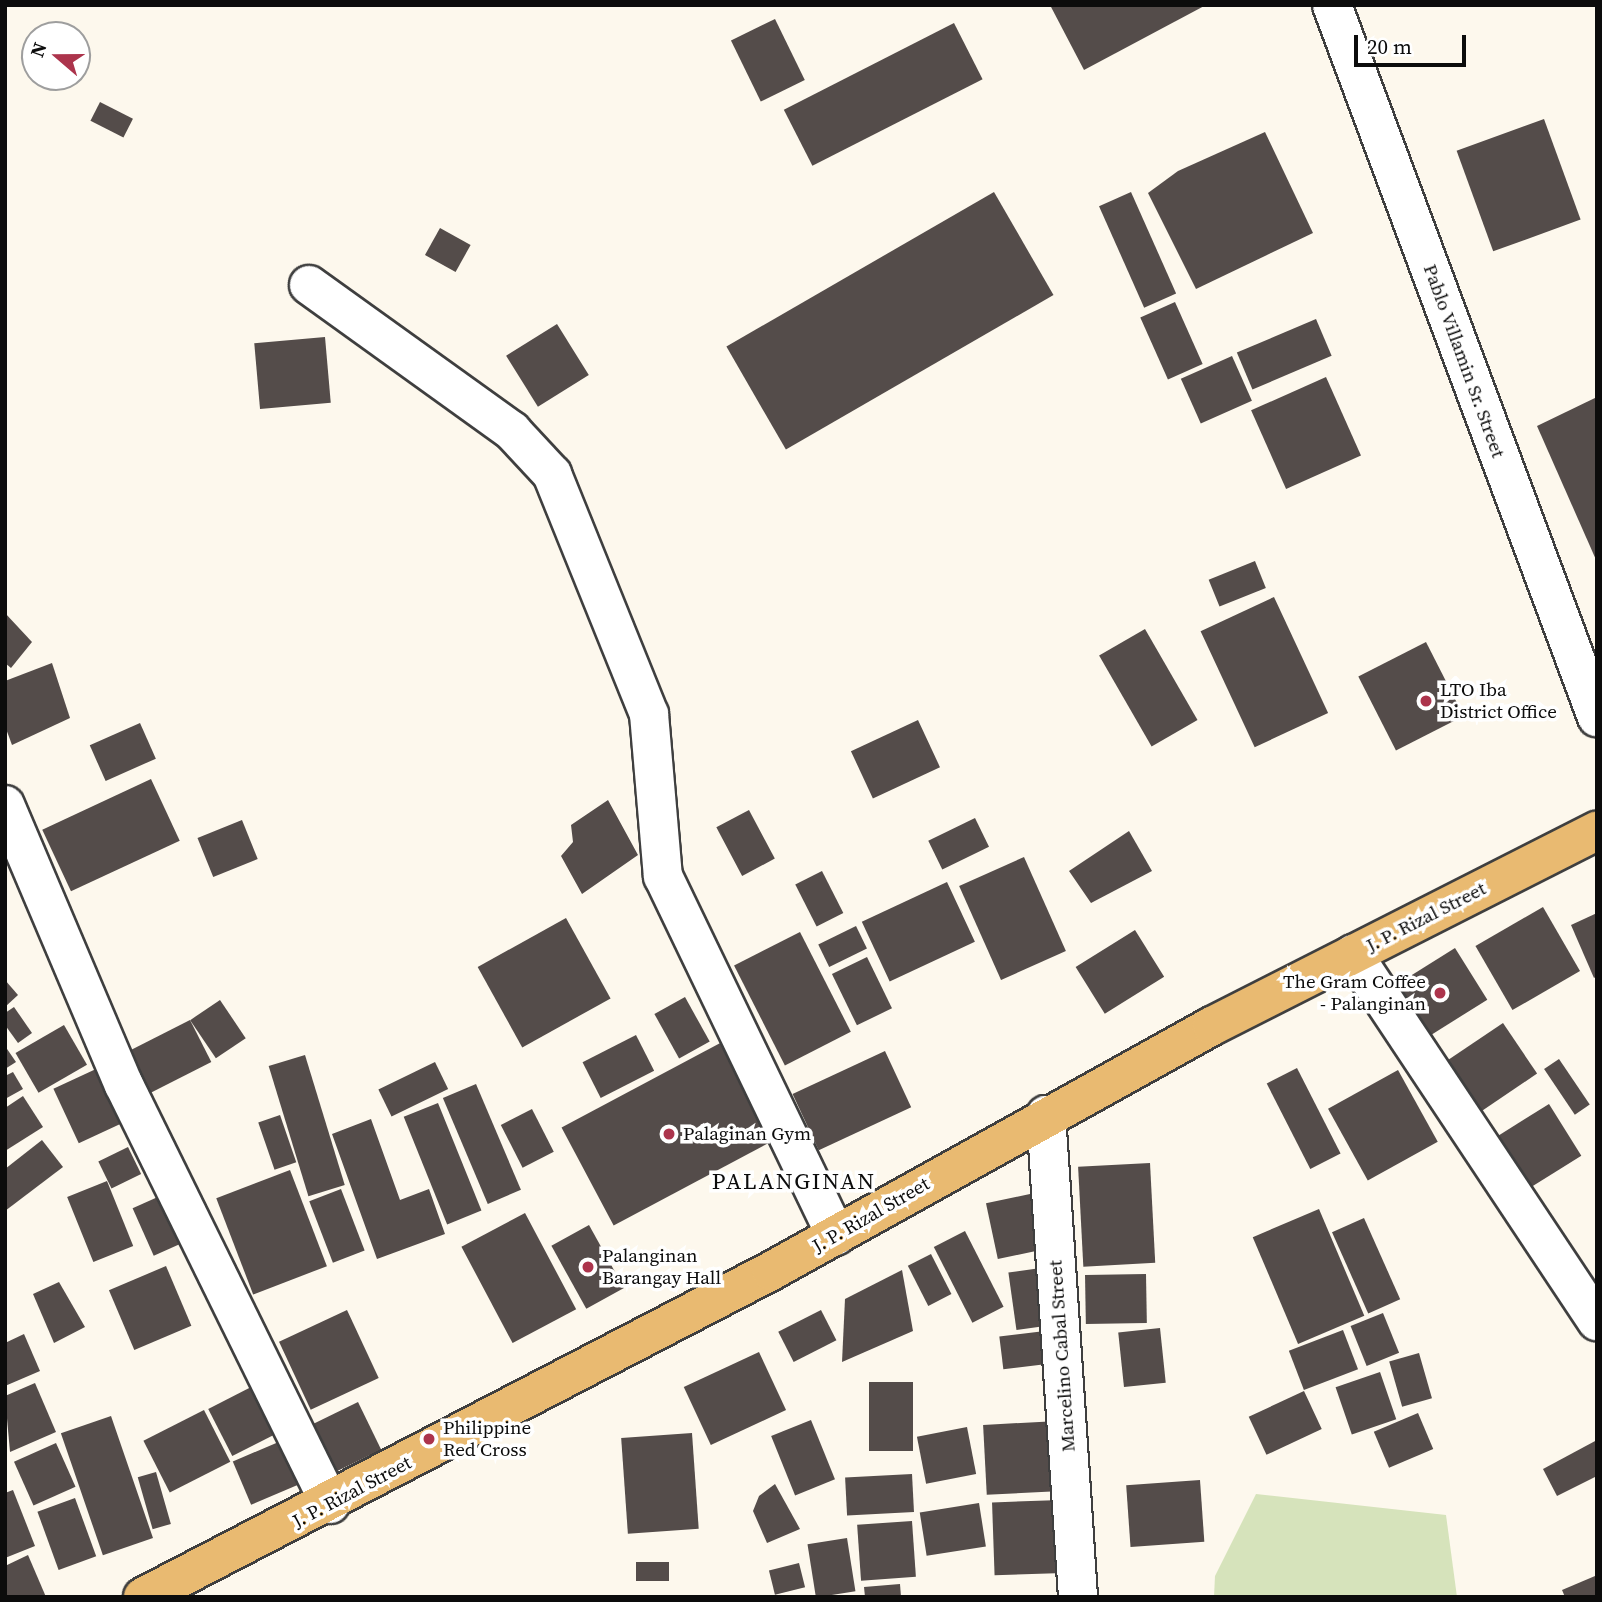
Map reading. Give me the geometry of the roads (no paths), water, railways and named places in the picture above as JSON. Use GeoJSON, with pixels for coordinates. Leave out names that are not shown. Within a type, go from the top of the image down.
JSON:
{"type":"FeatureCollection","features":[{"type":"Feature","properties":{"kind":"main road","name":"J. P. Rizal Street"},"geometry":{"type":"LineString","coordinates":[[143,1597],[330,1504],[836,1235],[1046,1115],[1353,954],[1597,831]]}},
{"type":"Feature","properties":{"kind":"street","name":"Pablo Villamin Sr. Street"},"geometry":{"type":"LineString","coordinates":[[1332,5],[1597,717]]}},
{"type":"Feature","properties":{"kind":"street"},"geometry":{"type":"LineString","coordinates":[[309,285],[512,430],[552,474],[649,713],[663,876],[836,1235]]}},
{"type":"Feature","properties":{"kind":"street"},"geometry":{"type":"LineString","coordinates":[[5,805],[124,1085],[330,1504]]}},
{"type":"Feature","properties":{"kind":"street"},"geometry":{"type":"LineString","coordinates":[[1353,954],[1597,1321]]}},
{"type":"Feature","properties":{"kind":"street","name":"Marcelino Cabal Street"},"geometry":{"type":"LineString","coordinates":[[1046,1115],[1078,1597]]}},
{"type":"Feature","properties":{"kind":"place","name":"LTO Iba District Office"},"geometry":{"type":"Point","coordinates":[1426,701]}},
{"type":"Feature","properties":{"kind":"place","name":"The Gram Coffee - Palanginan"},"geometry":{"type":"Point","coordinates":[1440,993]}},
{"type":"Feature","properties":{"kind":"place","name":"Palaginan Gym"},"geometry":{"type":"Point","coordinates":[669,1134]}},
{"type":"Feature","properties":{"kind":"place","name":"Palanginan Barangay Hall"},"geometry":{"type":"Point","coordinates":[588,1267]}},
{"type":"Feature","properties":{"kind":"place","name":"Philippine Red Cross"},"geometry":{"type":"Point","coordinates":[429,1439]}},
{"type":"Feature","properties":{"kind":"district","name":"PALANGINAN"},"geometry":{"type":"Point","coordinates":[794,1181]}}]}
